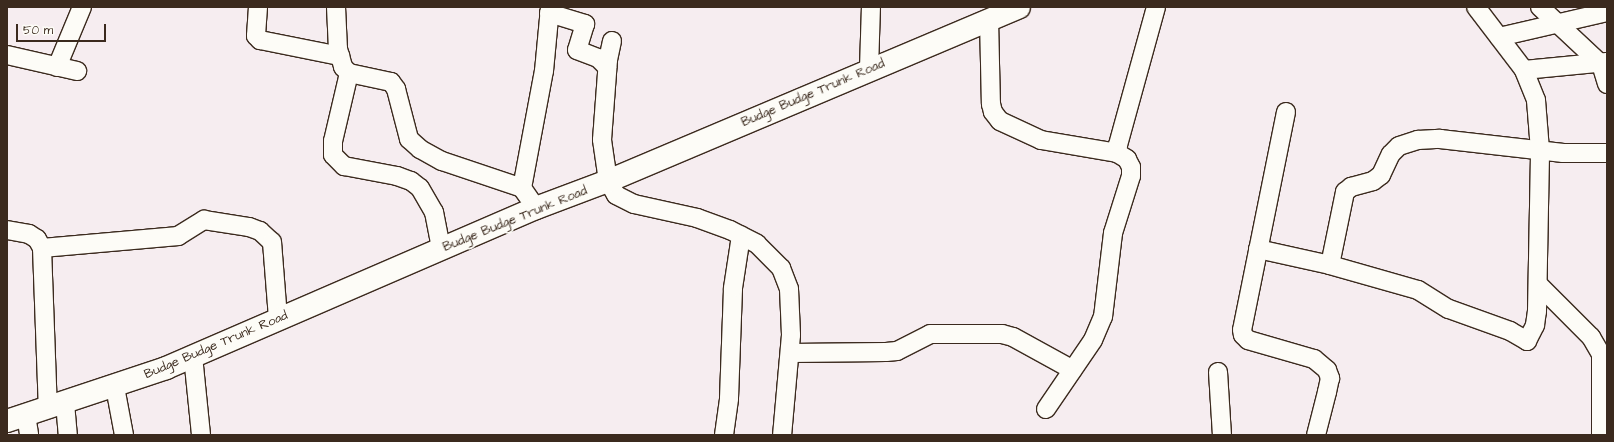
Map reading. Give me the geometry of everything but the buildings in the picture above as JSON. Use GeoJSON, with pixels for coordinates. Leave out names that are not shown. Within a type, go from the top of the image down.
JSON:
{"type":"FeatureCollection","features":[{"type":"Feature","properties":{"kind":"main road","name":"Budge Budge Trunk Road"},"geometry":{"type":"LineString","coordinates":[[21,424],[57,405],[115,387],[193,356],[536,208],[608,181],[869,69],[1019,7]]}},
{"type":"Feature","properties":{"kind":"street"},"geometry":{"type":"LineString","coordinates":[[57,67],[82,7]]}},
{"type":"Feature","properties":{"kind":"street"},"geometry":{"type":"LineString","coordinates":[[258,7],[256,36],[260,40],[340,56]]}},
{"type":"Feature","properties":{"kind":"street"},"geometry":{"type":"LineString","coordinates":[[336,7],[340,56],[343,67],[349,74],[391,82],[396,89],[409,139],[420,149],[442,161],[522,188],[536,208]]}},
{"type":"Feature","properties":{"kind":"street"},"geometry":{"type":"LineString","coordinates":[[869,69],[871,7]]}},
{"type":"Feature","properties":{"kind":"street"},"geometry":{"type":"LineString","coordinates":[[1117,153],[1156,7]]}},
{"type":"Feature","properties":{"kind":"street"},"geometry":{"type":"LineString","coordinates":[[1258,249],[1330,265],[1418,290],[1449,309],[1510,330],[1527,341],[1535,325],[1538,284],[1540,150],[1536,100],[1524,70],[1476,7]]}},
{"type":"Feature","properties":{"kind":"street"},"geometry":{"type":"LineString","coordinates":[[1540,7],[1604,63],[1607,84]]}},
{"type":"Feature","properties":{"kind":"street"},"geometry":{"type":"LineString","coordinates":[[522,188],[544,71],[550,10],[585,24],[578,50],[598,58],[607,67]]}},
{"type":"Feature","properties":{"kind":"street"},"geometry":{"type":"LineString","coordinates":[[1499,36],[1607,12]]}},
{"type":"Feature","properties":{"kind":"street"},"geometry":{"type":"LineString","coordinates":[[989,20],[991,104],[993,112],[1000,121],[1041,140],[1117,153],[1127,160],[1131,167],[1131,176],[1113,233],[1106,305],[1093,340],[1046,409]]}},
{"type":"Feature","properties":{"kind":"street"},"geometry":{"type":"LineString","coordinates":[[612,41],[607,67],[602,140],[608,181],[616,195],[634,204],[697,218],[741,236],[757,244],[781,268],[789,289],[790,353],[782,435]]}},
{"type":"Feature","properties":{"kind":"street"},"geometry":{"type":"LineString","coordinates":[[7,54],[77,72]]}},
{"type":"Feature","properties":{"kind":"street"},"geometry":{"type":"LineString","coordinates":[[1524,70],[1604,63]]}},
{"type":"Feature","properties":{"kind":"street"},"geometry":{"type":"LineString","coordinates":[[349,74],[333,141],[334,155],[344,166],[411,180],[420,188],[434,212],[441,249]]}},
{"type":"Feature","properties":{"kind":"street"},"geometry":{"type":"LineString","coordinates":[[1286,112],[1242,330],[1243,336],[1248,340],[1314,359],[1328,370],[1330,378],[1316,435]]}},
{"type":"Feature","properties":{"kind":"street"},"geometry":{"type":"LineString","coordinates":[[1330,265],[1345,192],[1351,187],[1373,181],[1381,175],[1391,154],[1399,146],[1418,140],[1440,139],[1540,150],[1589,154],[1607,153]]}},
{"type":"Feature","properties":{"kind":"street"},"geometry":{"type":"LineString","coordinates":[[42,248],[178,236],[186,233],[192,225],[204,220],[249,227],[260,231],[272,242],[278,319]]}},
{"type":"Feature","properties":{"kind":"street"},"geometry":{"type":"LineString","coordinates":[[7,230],[29,234],[37,239],[42,248],[57,405],[68,435]]}},
{"type":"Feature","properties":{"kind":"street"},"geometry":{"type":"LineString","coordinates":[[724,435],[729,398],[733,288],[741,236]]}},
{"type":"Feature","properties":{"kind":"street"},"geometry":{"type":"LineString","coordinates":[[1538,284],[1591,337],[1601,354],[1605,370],[1601,435]]}},
{"type":"Feature","properties":{"kind":"street"},"geometry":{"type":"LineString","coordinates":[[790,353],[886,352],[897,351],[930,334],[1002,334],[1013,337],[1073,370]]}},
{"type":"Feature","properties":{"kind":"street"},"geometry":{"type":"LineString","coordinates":[[193,356],[201,435]]}},
{"type":"Feature","properties":{"kind":"street"},"geometry":{"type":"LineString","coordinates":[[1218,372],[1222,435]]}},
{"type":"Feature","properties":{"kind":"street"},"geometry":{"type":"LineString","coordinates":[[115,387],[124,435]]}}]}
